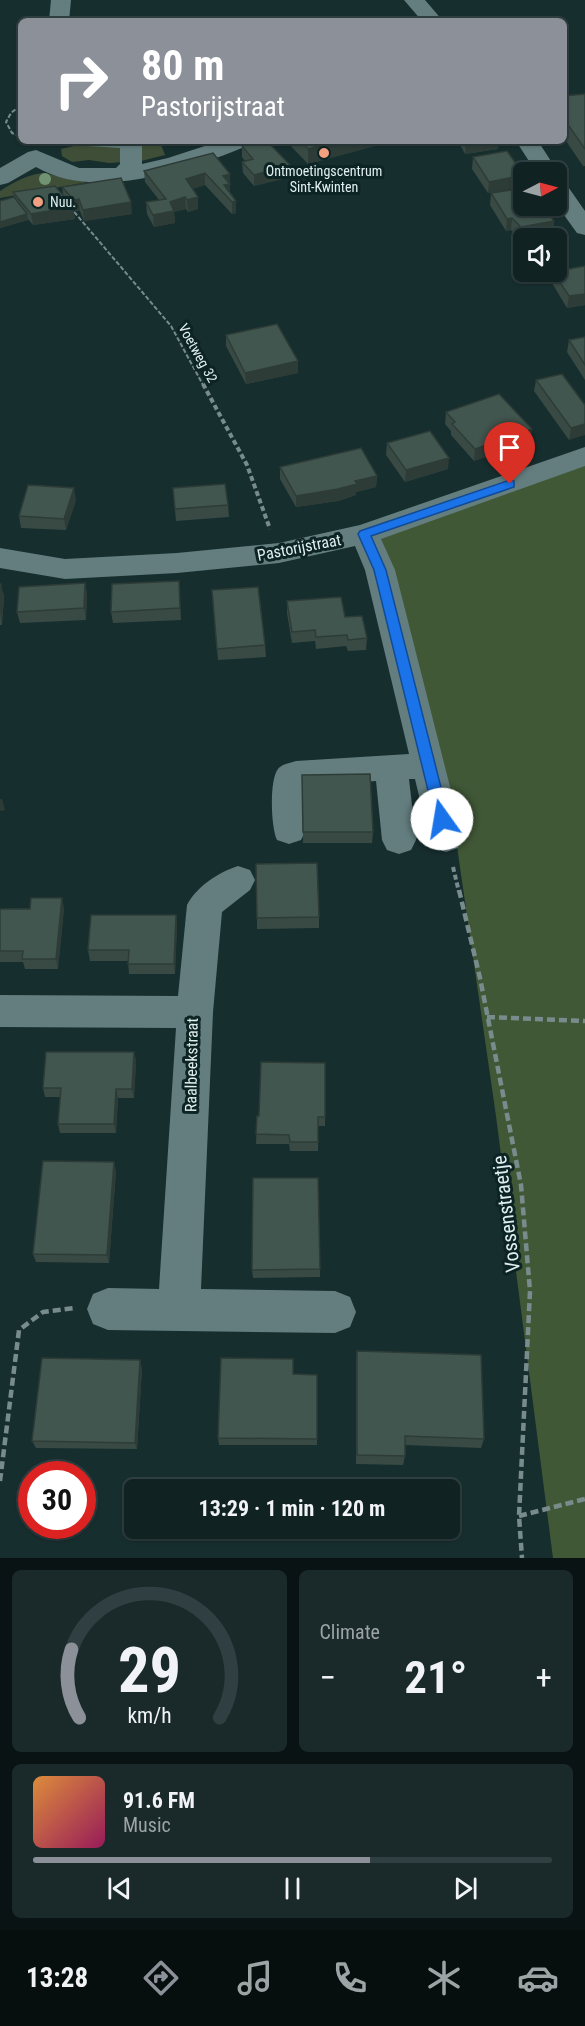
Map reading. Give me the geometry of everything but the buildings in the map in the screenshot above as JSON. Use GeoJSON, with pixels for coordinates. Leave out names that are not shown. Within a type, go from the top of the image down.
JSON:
{"type":"FeatureCollection","features":[{"type":"Feature","properties":{"kind":"street"},"geometry":{"type":"LineString","coordinates":[[59,18],[61,0]]}},
{"type":"Feature","properties":{"kind":"street"},"geometry":{"type":"LineString","coordinates":[[414,0],[430,18]]}},
{"type":"Feature","properties":{"kind":"street"},"geometry":{"type":"LineString","coordinates":[[124,173],[131,165],[131,144]]}},
{"type":"Feature","properties":{"kind":"street"},"geometry":{"type":"LineString","coordinates":[[0,178],[36,149],[60,171],[93,176],[166,166],[229,144]]}},
{"type":"Feature","properties":{"kind":"street"},"geometry":{"type":"LineString","coordinates":[[529,144],[541,162]]}},
{"type":"Feature","properties":{"kind":"street"},"geometry":{"type":"LineString","coordinates":[[567,202],[585,228]]}},
{"type":"Feature","properties":{"kind":"street","name":"Pastorijstraat"},"geometry":{"type":"LineString","coordinates":[[0,558],[65,569],[177,563],[279,553],[364,534],[585,456]]}},
{"type":"Feature","properties":{"kind":"street"},"geometry":{"type":"LineString","coordinates":[[364,534],[380,570],[446,838]]}},
{"type":"Feature","properties":{"kind":"street"},"geometry":{"type":"LineString","coordinates":[[290,830],[290,778],[296,774],[429,765]]}},
{"type":"Feature","properties":{"kind":"street"},"geometry":{"type":"LineString","coordinates":[[391,769],[399,840]]}},
{"type":"Feature","properties":{"kind":"street"},"geometry":{"type":"LineString","coordinates":[[195,1012],[205,904],[238,880]]}},
{"type":"Feature","properties":{"kind":"street","name":"Raalbeekstraat"},"geometry":{"type":"LineString","coordinates":[[0,1011],[195,1012],[179,1311]]}},
{"type":"Feature","properties":{"kind":"street"},"geometry":{"type":"LineString","coordinates":[[108,1309],[335,1312]]}},
{"type":"Feature","properties":{"kind":"path"},"geometry":{"type":"LineString","coordinates":[[18,107],[11,113],[6,122],[12,133],[18,136]]}},
{"type":"Feature","properties":{"kind":"path","name":"Voetweg 32"},"geometry":{"type":"LineString","coordinates":[[63,199],[171,326],[247,465],[279,553]]}},
{"type":"Feature","properties":{"kind":"path","name":"Vossenstraetje"},"geometry":{"type":"LineString","coordinates":[[446,838],[487,1017],[521,1185],[530,1291],[519,1516],[522,1558]]}},
{"type":"Feature","properties":{"kind":"path"},"geometry":{"type":"LineString","coordinates":[[487,1017],[585,1021]]}},
{"type":"Feature","properties":{"kind":"path"},"geometry":{"type":"LineString","coordinates":[[0,1481],[19,1330],[34,1314],[54,1307],[108,1309]]}},
{"type":"Feature","properties":{"kind":"path"},"geometry":{"type":"LineString","coordinates":[[519,1516],[585,1498]]}},
{"type":"Feature","properties":{"kind":"green space"},"geometry":{"type":"Polygon","coordinates":[[[161,144],[165,155],[141,161],[109,163],[89,160],[72,162],[62,156],[61,149],[78,145],[161,144]]]}},
{"type":"Feature","properties":{"kind":"green space"},"geometry":{"type":"Polygon","coordinates":[[[43,173],[88,182],[0,198],[0,191],[10,185],[26,177],[43,173]]]}},
{"type":"Feature","properties":{"kind":"green space"},"geometry":{"type":"Polygon","coordinates":[[[585,465],[585,1558],[553,1558],[496,1116],[450,798],[379,538],[585,465]]]}},
{"type":"Feature","properties":{"kind":"place","name":"Ontmoetingscentrum Sint-Kwinten"},"geometry":{"type":"Point","coordinates":[324,153]}},
{"type":"Feature","properties":{"kind":"place","name":"Nuu."},"geometry":{"type":"Point","coordinates":[38,202]}},
{"type":"Feature","properties":{"kind":"route"},"geometry":{"type":"LineString","coordinates":[[442,819],[380,570],[364,534],[510,484]]}}]}
